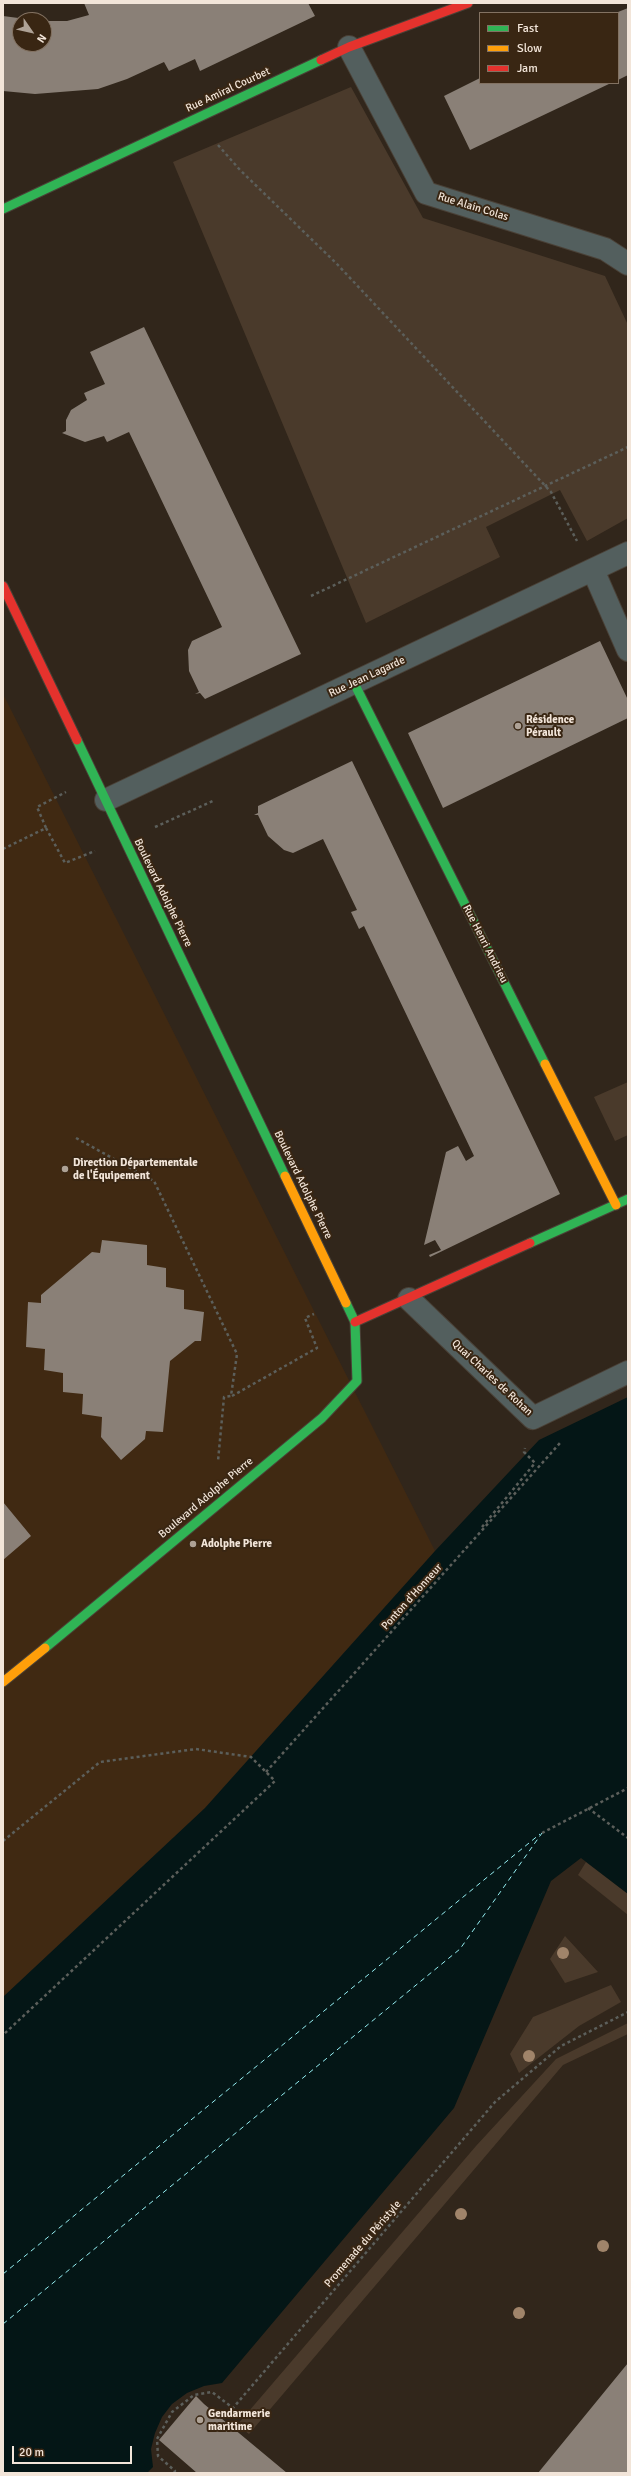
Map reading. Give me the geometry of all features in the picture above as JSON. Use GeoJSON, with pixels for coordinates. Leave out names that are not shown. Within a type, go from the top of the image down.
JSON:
{"type":"FeatureCollection","features":[{"type":"Feature","properties":{"kind":"street","name":"Rue Amiral Courbet"},"geometry":{"type":"LineString","coordinates":[[3,209],[349,47],[468,3]]}},
{"type":"Feature","properties":{"kind":"street","name":"Rue Alain Colas"},"geometry":{"type":"LineString","coordinates":[[349,47],[426,193],[605,249],[628,264]]}},
{"type":"Feature","properties":{"kind":"street","name":"Rue Jean Lagarde"},"geometry":{"type":"LineString","coordinates":[[106,800],[628,553]]}},
{"type":"Feature","properties":{"kind":"street"},"geometry":{"type":"LineString","coordinates":[[593,570],[628,650]]}},
{"type":"Feature","properties":{"kind":"street","name":"Boulevard Adolphe Pierre"},"geometry":{"type":"LineString","coordinates":[[3,586],[356,1322],[357,1381],[322,1418],[3,1682]]}},
{"type":"Feature","properties":{"kind":"street","name":"Rue Henri Andrieu"},"geometry":{"type":"LineString","coordinates":[[354,683],[616,1204]]}},
{"type":"Feature","properties":{"kind":"street"},"geometry":{"type":"LineString","coordinates":[[356,1322],[628,1199]]}},
{"type":"Feature","properties":{"kind":"street","name":"Quai Charles de Rohan"},"geometry":{"type":"LineString","coordinates":[[409,1299],[533,1418],[628,1372]]}},
{"type":"Feature","properties":{"kind":"path"},"geometry":{"type":"LineString","coordinates":[[195,119],[240,170],[336,263],[551,492],[593,570]]}},
{"type":"Feature","properties":{"kind":"path"},"geometry":{"type":"LineString","coordinates":[[311,596],[628,447]]}},
{"type":"Feature","properties":{"kind":"path"},"geometry":{"type":"LineString","coordinates":[[76,1138],[154,1181],[237,1354],[231,1396]]}},
{"type":"Feature","properties":{"kind":"path"},"geometry":{"type":"LineString","coordinates":[[228,1496],[217,1481],[224,1397],[231,1396],[317,1348],[305,1318],[346,1302]]}},
{"type":"Feature","properties":{"kind":"path","name":"Ponton d'Honneur"},"geometry":{"type":"LineString","coordinates":[[266,1772],[565,1438]]}},
{"type":"Feature","properties":{"kind":"path"},"geometry":{"type":"LineString","coordinates":[[458,1557],[535,1463],[524,1452]]}},
{"type":"Feature","properties":{"kind":"path"},"geometry":{"type":"LineString","coordinates":[[3,1841],[100,1762],[196,1749],[251,1757],[275,1782],[3,2035]]}},
{"type":"Feature","properties":{"kind":"path"},"geometry":{"type":"LineString","coordinates":[[542,1833],[628,1788]]}},
{"type":"Feature","properties":{"kind":"path"},"geometry":{"type":"LineString","coordinates":[[588,1808],[628,1838]]}},
{"type":"Feature","properties":{"kind":"path","name":"Promenade du Péristyle"},"geometry":{"type":"LineString","coordinates":[[174,2473],[175,2471],[158,2456],[157,2439],[172,2412],[194,2395],[212,2392],[233,2408],[495,2102],[561,2046],[628,2012]]}},
{"type":"Feature","properties":{"kind":"shaded area"},"geometry":{"type":"Polygon","coordinates":[[[351,87],[423,218],[605,276],[628,325],[628,518],[587,541],[560,490],[486,527],[500,557],[366,623],[173,162],[351,87]]]}},
{"type":"Feature","properties":{"kind":"shaded area"},"geometry":{"type":"Polygon","coordinates":[[[3,694],[435,1551],[205,1808],[3,1997],[3,694]]]}},
{"type":"Feature","properties":{"kind":"shaded area"},"geometry":{"type":"Polygon","coordinates":[[[628,1082],[628,1135],[615,1141],[594,1097],[628,1082]]]}},
{"type":"Feature","properties":{"kind":"shaded area"},"geometry":{"type":"Polygon","coordinates":[[[628,1397],[628,1894],[581,1858],[551,1881],[454,2108],[222,2383],[204,2386],[187,2393],[172,2404],[162,2417],[155,2433],[151,2449],[153,2467],[147,2473],[3,2473],[3,1997],[205,1808],[435,1551],[539,1440],[628,1397]]]}},
{"type":"Feature","properties":{"kind":"shaded area"},"geometry":{"type":"Polygon","coordinates":[[[586,1862],[628,1894],[628,1915],[578,1875],[586,1862]]]}},
{"type":"Feature","properties":{"kind":"shaded area"},"geometry":{"type":"Polygon","coordinates":[[[565,1936],[598,1972],[565,1983],[550,1959],[565,1936]]]}},
{"type":"Feature","properties":{"kind":"shaded area"},"geometry":{"type":"Polygon","coordinates":[[[611,1985],[621,2002],[579,2026],[519,2073],[510,2054],[533,2017],[611,1985]]]}},
{"type":"Feature","properties":{"kind":"shaded area"},"geometry":{"type":"Polygon","coordinates":[[[628,2023],[628,2034],[563,2065],[249,2434],[237,2425],[476,2146],[556,2059],[628,2023]]]}},
{"type":"Feature","properties":{"kind":"building"},"geometry":{"type":"Polygon","coordinates":[[[84,3],[308,3],[315,16],[200,71],[195,59],[169,71],[164,62],[127,79],[98,89],[35,94],[3,91],[3,16],[12,17],[12,52],[52,52],[52,21],[67,21],[89,15],[84,3]]]}},
{"type":"Feature","properties":{"kind":"building"},"geometry":{"type":"Polygon","coordinates":[[[628,8],[628,75],[619,80],[619,12],[628,8]]]}},
{"type":"Feature","properties":{"kind":"building"},"geometry":{"type":"Polygon","coordinates":[[[479,78],[479,84],[609,84],[470,150],[444,96],[479,78]]]}},
{"type":"Feature","properties":{"kind":"building"},"geometry":{"type":"Polygon","coordinates":[[[144,327],[301,654],[205,699],[200,693],[195,694],[199,692],[189,671],[188,650],[192,641],[222,627],[129,432],[107,442],[104,436],[85,442],[62,433],[66,431],[66,420],[71,410],[87,400],[84,393],[105,384],[90,352],[144,327]]]}},
{"type":"Feature","properties":{"kind":"building","name":"Résidence Pérault"},"geometry":{"type":"Polygon","coordinates":[[[600,641],[628,700],[628,718],[443,808],[408,733],[600,641]]]}},
{"type":"Feature","properties":{"kind":"building"},"geometry":{"type":"Polygon","coordinates":[[[352,761],[560,1194],[430,1257],[429,1255],[441,1250],[435,1240],[424,1245],[446,1152],[458,1146],[466,1161],[474,1156],[364,926],[359,929],[351,912],[357,910],[323,839],[293,853],[284,850],[268,836],[258,815],[254,815],[258,813],[258,806],[352,761]]]}},
{"type":"Feature","properties":{"kind":"building"},"geometry":{"type":"Polygon","coordinates":[[[102,1240],[147,1245],[147,1265],[166,1268],[166,1287],[184,1290],[184,1309],[204,1312],[201,1341],[195,1341],[170,1361],[163,1432],[146,1431],[145,1439],[121,1460],[101,1437],[102,1417],[82,1414],[83,1394],[63,1392],[63,1373],[44,1370],[45,1349],[26,1347],[28,1302],[41,1303],[41,1295],[92,1252],[100,1253],[102,1240]]]}},
{"type":"Feature","properties":{"kind":"building"},"geometry":{"type":"Polygon","coordinates":[[[3,1502],[31,1536],[3,1560],[3,1502]]]}},
{"type":"Feature","properties":{"kind":"building"},"geometry":{"type":"Polygon","coordinates":[[[628,2363],[628,2473],[538,2473],[628,2363]]]}},
{"type":"Feature","properties":{"kind":"building","name":"Gendarmerie maritime"},"geometry":{"type":"Polygon","coordinates":[[[196,2396],[287,2473],[197,2473],[159,2440],[196,2396]]]}},
{"type":"Feature","properties":{"kind":"ferry route"},"geometry":{"type":"LineString","coordinates":[[3,2324],[460,1949],[542,1833]]}},
{"type":"Feature","properties":{"kind":"ferry route"},"geometry":{"type":"LineString","coordinates":[[3,2274],[540,1834]]}},
{"type":"Feature","properties":{"kind":"traffic: fast"},"geometry":{"type":"LineString","coordinates":[[3,209],[321,60]]}},
{"type":"Feature","properties":{"kind":"traffic: fast"},"geometry":{"type":"LineString","coordinates":[[354,683],[545,1064]]}},
{"type":"Feature","properties":{"kind":"traffic: fast"},"geometry":{"type":"LineString","coordinates":[[77,740],[285,1176]]}},
{"type":"Feature","properties":{"kind":"traffic: fast"},"geometry":{"type":"LineString","coordinates":[[530,1243],[628,1199]]}},
{"type":"Feature","properties":{"kind":"traffic: fast"},"geometry":{"type":"LineString","coordinates":[[45,1648],[322,1418],[357,1381],[355,1322],[346,1303]]}},
{"type":"Feature","properties":{"kind":"traffic: slow"},"geometry":{"type":"LineString","coordinates":[[545,1064],[616,1205]]}},
{"type":"Feature","properties":{"kind":"traffic: slow"},"geometry":{"type":"LineString","coordinates":[[285,1176],[346,1303]]}},
{"type":"Feature","properties":{"kind":"traffic: slow"},"geometry":{"type":"LineString","coordinates":[[3,1682],[45,1648]]}},
{"type":"Feature","properties":{"kind":"traffic: jam"},"geometry":{"type":"LineString","coordinates":[[321,60],[349,47],[468,3]]}},
{"type":"Feature","properties":{"kind":"traffic: jam"},"geometry":{"type":"LineString","coordinates":[[3,586],[77,740]]}},
{"type":"Feature","properties":{"kind":"traffic: jam"},"geometry":{"type":"LineString","coordinates":[[355,1322],[530,1243]]}},
{"type":"Feature","properties":{"kind":"place","name":"Résidence Pérault"},"geometry":{"type":"Point","coordinates":[518,726]}},
{"type":"Feature","properties":{"kind":"place","name":"Direction Départementale de l'Équipement"},"geometry":{"type":"Point","coordinates":[65,1169]}},
{"type":"Feature","properties":{"kind":"place","name":"Adolphe Pierre"},"geometry":{"type":"Point","coordinates":[193,1544]}},
{"type":"Feature","properties":{"kind":"place","name":"Gendarmerie maritime"},"geometry":{"type":"Point","coordinates":[200,2420]}}]}
